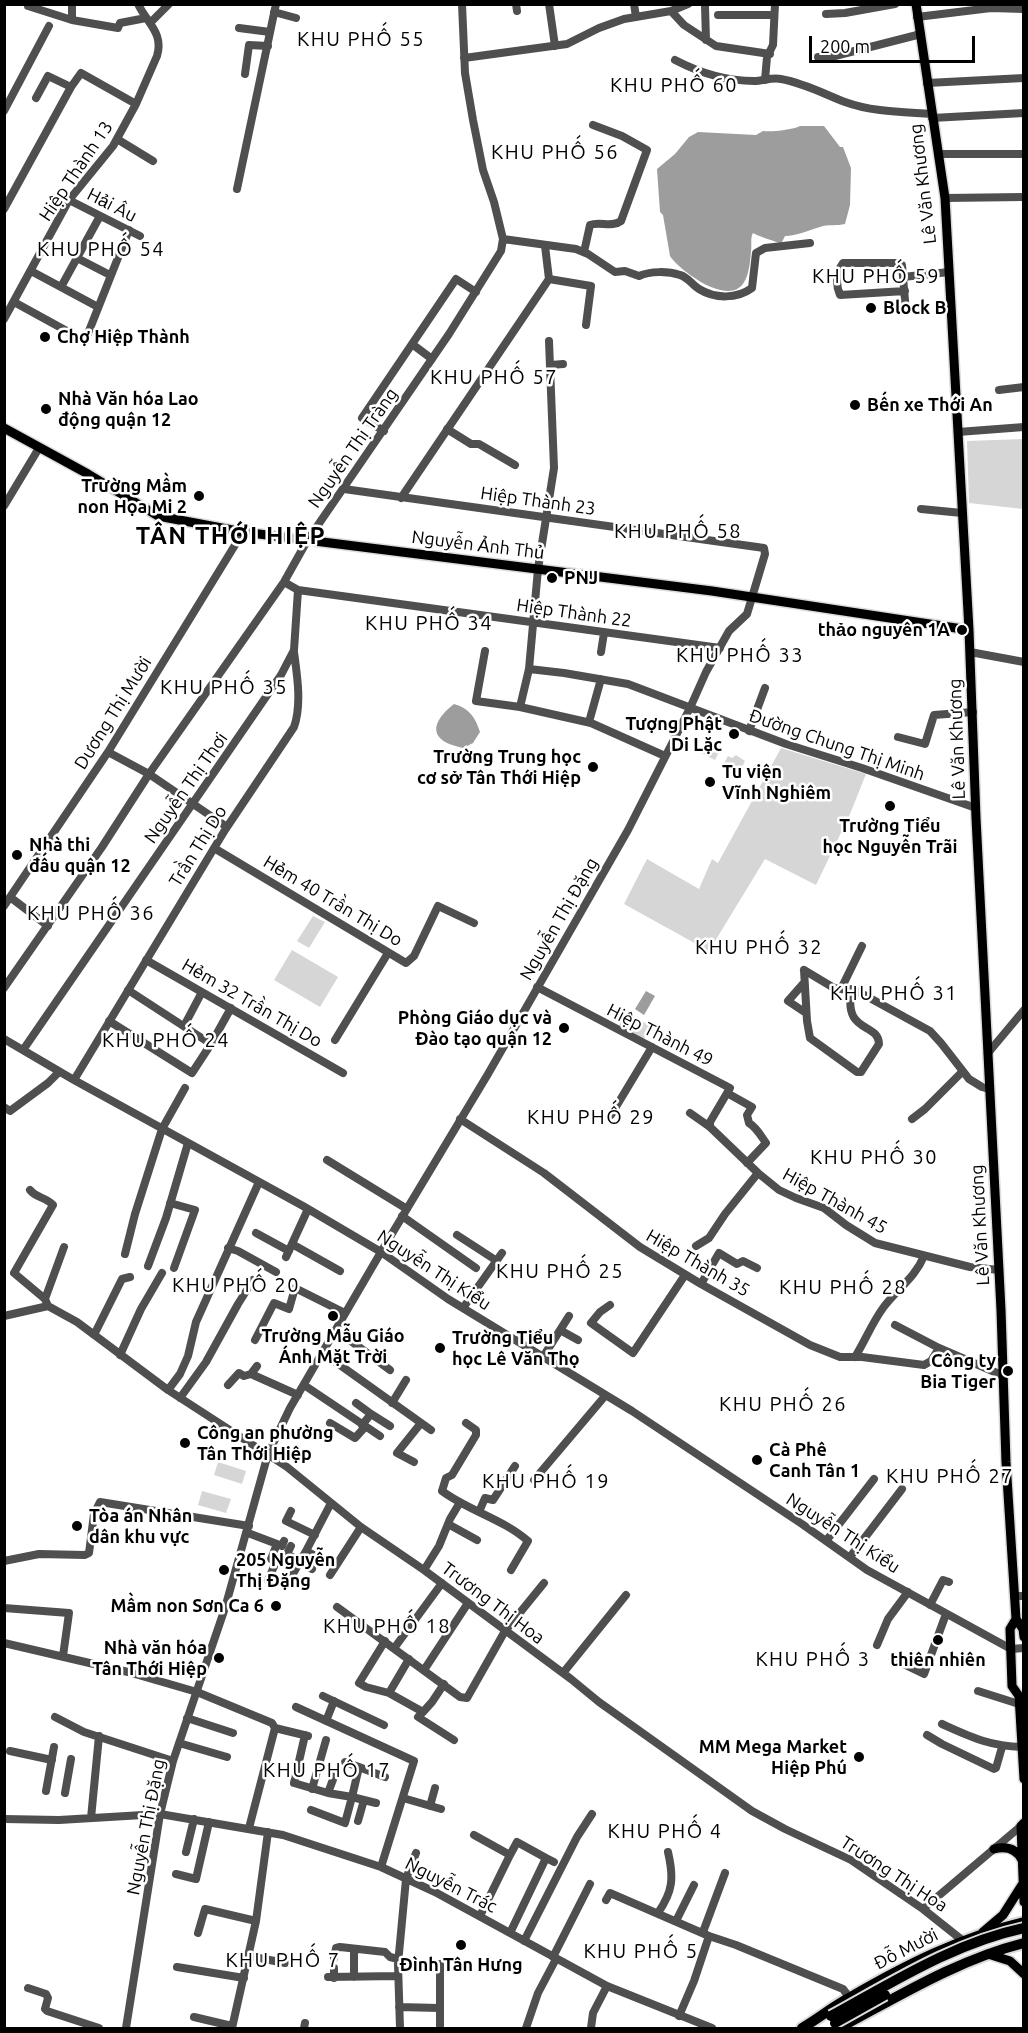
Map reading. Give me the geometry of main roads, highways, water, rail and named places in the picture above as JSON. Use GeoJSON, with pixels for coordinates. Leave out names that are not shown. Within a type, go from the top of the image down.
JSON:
{"type":"FeatureCollection","features":[{"type":"Feature","properties":{"kind":"highway","name":"Đỗ Mười"},"geometry":{"type":"LineString","coordinates":[[807,2026],[849,1997],[919,1960],[983,1932],[1023,1922]]}},
{"type":"Feature","properties":{"kind":"highway"},"geometry":{"type":"LineString","coordinates":[[1006,1926],[1010,1947]]}},
{"type":"Feature","properties":{"kind":"highway"},"geometry":{"type":"LineString","coordinates":[[833,2024],[949,1953],[988,1937],[1023,1928]]}},
{"type":"Feature","properties":{"kind":"highway"},"geometry":{"type":"LineString","coordinates":[[833,2024],[952,1958],[993,1942],[1023,1934]]}},
{"type":"Feature","properties":{"kind":"highway","name":"Đỗ Mười"},"geometry":{"type":"LineString","coordinates":[[807,2026],[833,2024],[930,1978],[988,1954],[1023,1943]]}},
{"type":"Feature","properties":{"kind":"main road","name":"Lê Văn Khương"},"geometry":{"type":"LineString","coordinates":[[916,5],[945,198],[973,712],[975,808],[999,1270],[1006,1462],[1019,1596],[1016,1619],[1010,1629],[1012,1686],[1021,1696],[1023,1779]]}},
{"type":"Feature","properties":{"kind":"main road","name":"Nguyễn Ảnh Thủ"},"geometry":{"type":"LineString","coordinates":[[4,428],[158,516],[307,541],[538,568],[969,630]]}},
{"type":"Feature","properties":{"kind":"main road","name":"Lê Văn Khương"},"geometry":{"type":"LineString","coordinates":[[1016,1619],[1023,1629],[1023,1637]]}},
{"type":"Feature","properties":{"kind":"main road"},"geometry":{"type":"LineString","coordinates":[[1022,1824],[1023,1902]]}},
{"type":"Feature","properties":{"kind":"main road"},"geometry":{"type":"LineString","coordinates":[[994,1849],[1002,1847],[1012,1849],[1023,1861]]}},
{"type":"Feature","properties":{"kind":"main road"},"geometry":{"type":"LineString","coordinates":[[983,1932],[1003,1915],[1023,1883]]}},
{"type":"Feature","properties":{"kind":"main road"},"geometry":{"type":"LineString","coordinates":[[988,1954],[1010,1961],[1023,1974]]}},
{"type":"Feature","properties":{"kind":"place","name":"Block B"},"geometry":{"type":"Point","coordinates":[871,308]}},
{"type":"Feature","properties":{"kind":"place","name":"Chợ Hiệp Thành"},"geometry":{"type":"Point","coordinates":[45,337]}},
{"type":"Feature","properties":{"kind":"place","name":"Bến xe Thới An"},"geometry":{"type":"Point","coordinates":[855,405]}},
{"type":"Feature","properties":{"kind":"place","name":"Nhà Văn hóa Lao động quận 12"},"geometry":{"type":"Point","coordinates":[46,409]}},
{"type":"Feature","properties":{"kind":"place","name":"Trường Mầm non Họa Mi 2"},"geometry":{"type":"Point","coordinates":[199,496]}},
{"type":"Feature","properties":{"kind":"place","name":"PNJ"},"geometry":{"type":"Point","coordinates":[552,578]}},
{"type":"Feature","properties":{"kind":"place","name":"thảo nguyên 1A"},"geometry":{"type":"Point","coordinates":[962,630]}},
{"type":"Feature","properties":{"kind":"place","name":"Tượng Phật Di Lặc"},"geometry":{"type":"Point","coordinates":[734,734]}},
{"type":"Feature","properties":{"kind":"place","name":"Trường Trung học cơ sở Tân Thới Hiệp"},"geometry":{"type":"Point","coordinates":[593,767]}},
{"type":"Feature","properties":{"kind":"place","name":"Tu viện Vĩnh Nghiêm"},"geometry":{"type":"Point","coordinates":[710,782]}},
{"type":"Feature","properties":{"kind":"place","name":"Trường Tiểu học Nguyễn Trãi"},"geometry":{"type":"Point","coordinates":[890,806]}},
{"type":"Feature","properties":{"kind":"place","name":"Nhà thi đấu quận 12"},"geometry":{"type":"Point","coordinates":[17,855]}},
{"type":"Feature","properties":{"kind":"place","name":"Phòng Giáo dục và Đào tạo quận 12"},"geometry":{"type":"Point","coordinates":[564,1028]}},
{"type":"Feature","properties":{"kind":"place","name":"Trường Mẫu Giáo Ánh Mặt Trời"},"geometry":{"type":"Point","coordinates":[333,1316]}},
{"type":"Feature","properties":{"kind":"place","name":"Trường Tiểu học Lê Văn Thọ"},"geometry":{"type":"Point","coordinates":[440,1348]}},
{"type":"Feature","properties":{"kind":"place","name":"Công ty Bia Tiger"},"geometry":{"type":"Point","coordinates":[1008,1371]}},
{"type":"Feature","properties":{"kind":"place","name":"Công an phường Tân Thới Hiệp"},"geometry":{"type":"Point","coordinates":[185,1443]}},
{"type":"Feature","properties":{"kind":"place","name":"Cà Phê Canh Tân 1"},"geometry":{"type":"Point","coordinates":[757,1460]}},
{"type":"Feature","properties":{"kind":"place","name":"Tòa án Nhân dân khu vực"},"geometry":{"type":"Point","coordinates":[77,1526]}},
{"type":"Feature","properties":{"kind":"place","name":"205 Nguyễn Thị Đặng"},"geometry":{"type":"Point","coordinates":[224,1570]}},
{"type":"Feature","properties":{"kind":"place","name":"Mầm non Sơn Ca 6"},"geometry":{"type":"Point","coordinates":[276,1606]}},
{"type":"Feature","properties":{"kind":"place","name":"thiên nhiên"},"geometry":{"type":"Point","coordinates":[938,1640]}},
{"type":"Feature","properties":{"kind":"place","name":"Nhà văn hóa Tân Thới Hiệp"},"geometry":{"type":"Point","coordinates":[219,1658]}},
{"type":"Feature","properties":{"kind":"place","name":"MM Mega Market Hiệp Phú"},"geometry":{"type":"Point","coordinates":[859,1757]}},
{"type":"Feature","properties":{"kind":"place","name":"Đình Tân Hưng"},"geometry":{"type":"Point","coordinates":[461,1945]}},
{"type":"Feature","properties":{"kind":"district","name":"KHU PHỐ 55"},"geometry":{"type":"Point","coordinates":[361,39]}},
{"type":"Feature","properties":{"kind":"district","name":"KHU PHỐ 60"},"geometry":{"type":"Point","coordinates":[674,85]}},
{"type":"Feature","properties":{"kind":"district","name":"KHU PHỐ 56"},"geometry":{"type":"Point","coordinates":[555,152]}},
{"type":"Feature","properties":{"kind":"district","name":"KHU PHỐ 54"},"geometry":{"type":"Point","coordinates":[101,249]}},
{"type":"Feature","properties":{"kind":"district","name":"KHU PHỐ 59"},"geometry":{"type":"Point","coordinates":[876,276]}},
{"type":"Feature","properties":{"kind":"district","name":"KHU PHỐ 57"},"geometry":{"type":"Point","coordinates":[494,377]}},
{"type":"Feature","properties":{"kind":"district","name":"KHU PHỐ 58"},"geometry":{"type":"Point","coordinates":[678,531]}},
{"type":"Feature","properties":{"kind":"district","name":"TÂN THỚI HIỆP"},"geometry":{"type":"Point","coordinates":[231,536]}},
{"type":"Feature","properties":{"kind":"district","name":"KHU PHỐ 34"},"geometry":{"type":"Point","coordinates":[429,623]}},
{"type":"Feature","properties":{"kind":"district","name":"KHU PHỐ 33"},"geometry":{"type":"Point","coordinates":[740,655]}},
{"type":"Feature","properties":{"kind":"district","name":"KHU PHỐ 35"},"geometry":{"type":"Point","coordinates":[224,687]}},
{"type":"Feature","properties":{"kind":"district","name":"KHU PHỐ 36"},"geometry":{"type":"Point","coordinates":[91,913]}},
{"type":"Feature","properties":{"kind":"district","name":"KHU PHỐ 32"},"geometry":{"type":"Point","coordinates":[759,947]}},
{"type":"Feature","properties":{"kind":"district","name":"KHU PHỐ 31"},"geometry":{"type":"Point","coordinates":[894,993]}},
{"type":"Feature","properties":{"kind":"district","name":"KHU PHỐ 24"},"geometry":{"type":"Point","coordinates":[166,1040]}},
{"type":"Feature","properties":{"kind":"district","name":"KHU PHỐ 29"},"geometry":{"type":"Point","coordinates":[591,1117]}},
{"type":"Feature","properties":{"kind":"district","name":"KHU PHỐ 30"},"geometry":{"type":"Point","coordinates":[874,1157]}},
{"type":"Feature","properties":{"kind":"district","name":"KHU PHỐ 25"},"geometry":{"type":"Point","coordinates":[560,1271]}},
{"type":"Feature","properties":{"kind":"district","name":"KHU PHỐ 20"},"geometry":{"type":"Point","coordinates":[236,1285]}},
{"type":"Feature","properties":{"kind":"district","name":"KHU PHỐ 28"},"geometry":{"type":"Point","coordinates":[843,1287]}},
{"type":"Feature","properties":{"kind":"district","name":"KHU PHỐ 26"},"geometry":{"type":"Point","coordinates":[783,1404]}},
{"type":"Feature","properties":{"kind":"district","name":"KHU PHỐ 27"},"geometry":{"type":"Point","coordinates":[950,1476]}},
{"type":"Feature","properties":{"kind":"district","name":"KHU PHỐ 19"},"geometry":{"type":"Point","coordinates":[546,1481]}},
{"type":"Feature","properties":{"kind":"district","name":"KHU PHỐ 18"},"geometry":{"type":"Point","coordinates":[387,1626]}},
{"type":"Feature","properties":{"kind":"district","name":"KHU PHỐ 3"},"geometry":{"type":"Point","coordinates":[813,1659]}},
{"type":"Feature","properties":{"kind":"district","name":"KHU PHỐ 17"},"geometry":{"type":"Point","coordinates":[327,1770]}},
{"type":"Feature","properties":{"kind":"district","name":"KHU PHỐ 4"},"geometry":{"type":"Point","coordinates":[665,1831]}},
{"type":"Feature","properties":{"kind":"district","name":"KHU PHỐ 5"},"geometry":{"type":"Point","coordinates":[641,1951]}},
{"type":"Feature","properties":{"kind":"district","name":"KHU PHỐ 7"},"geometry":{"type":"Point","coordinates":[283,1960]}}]}
